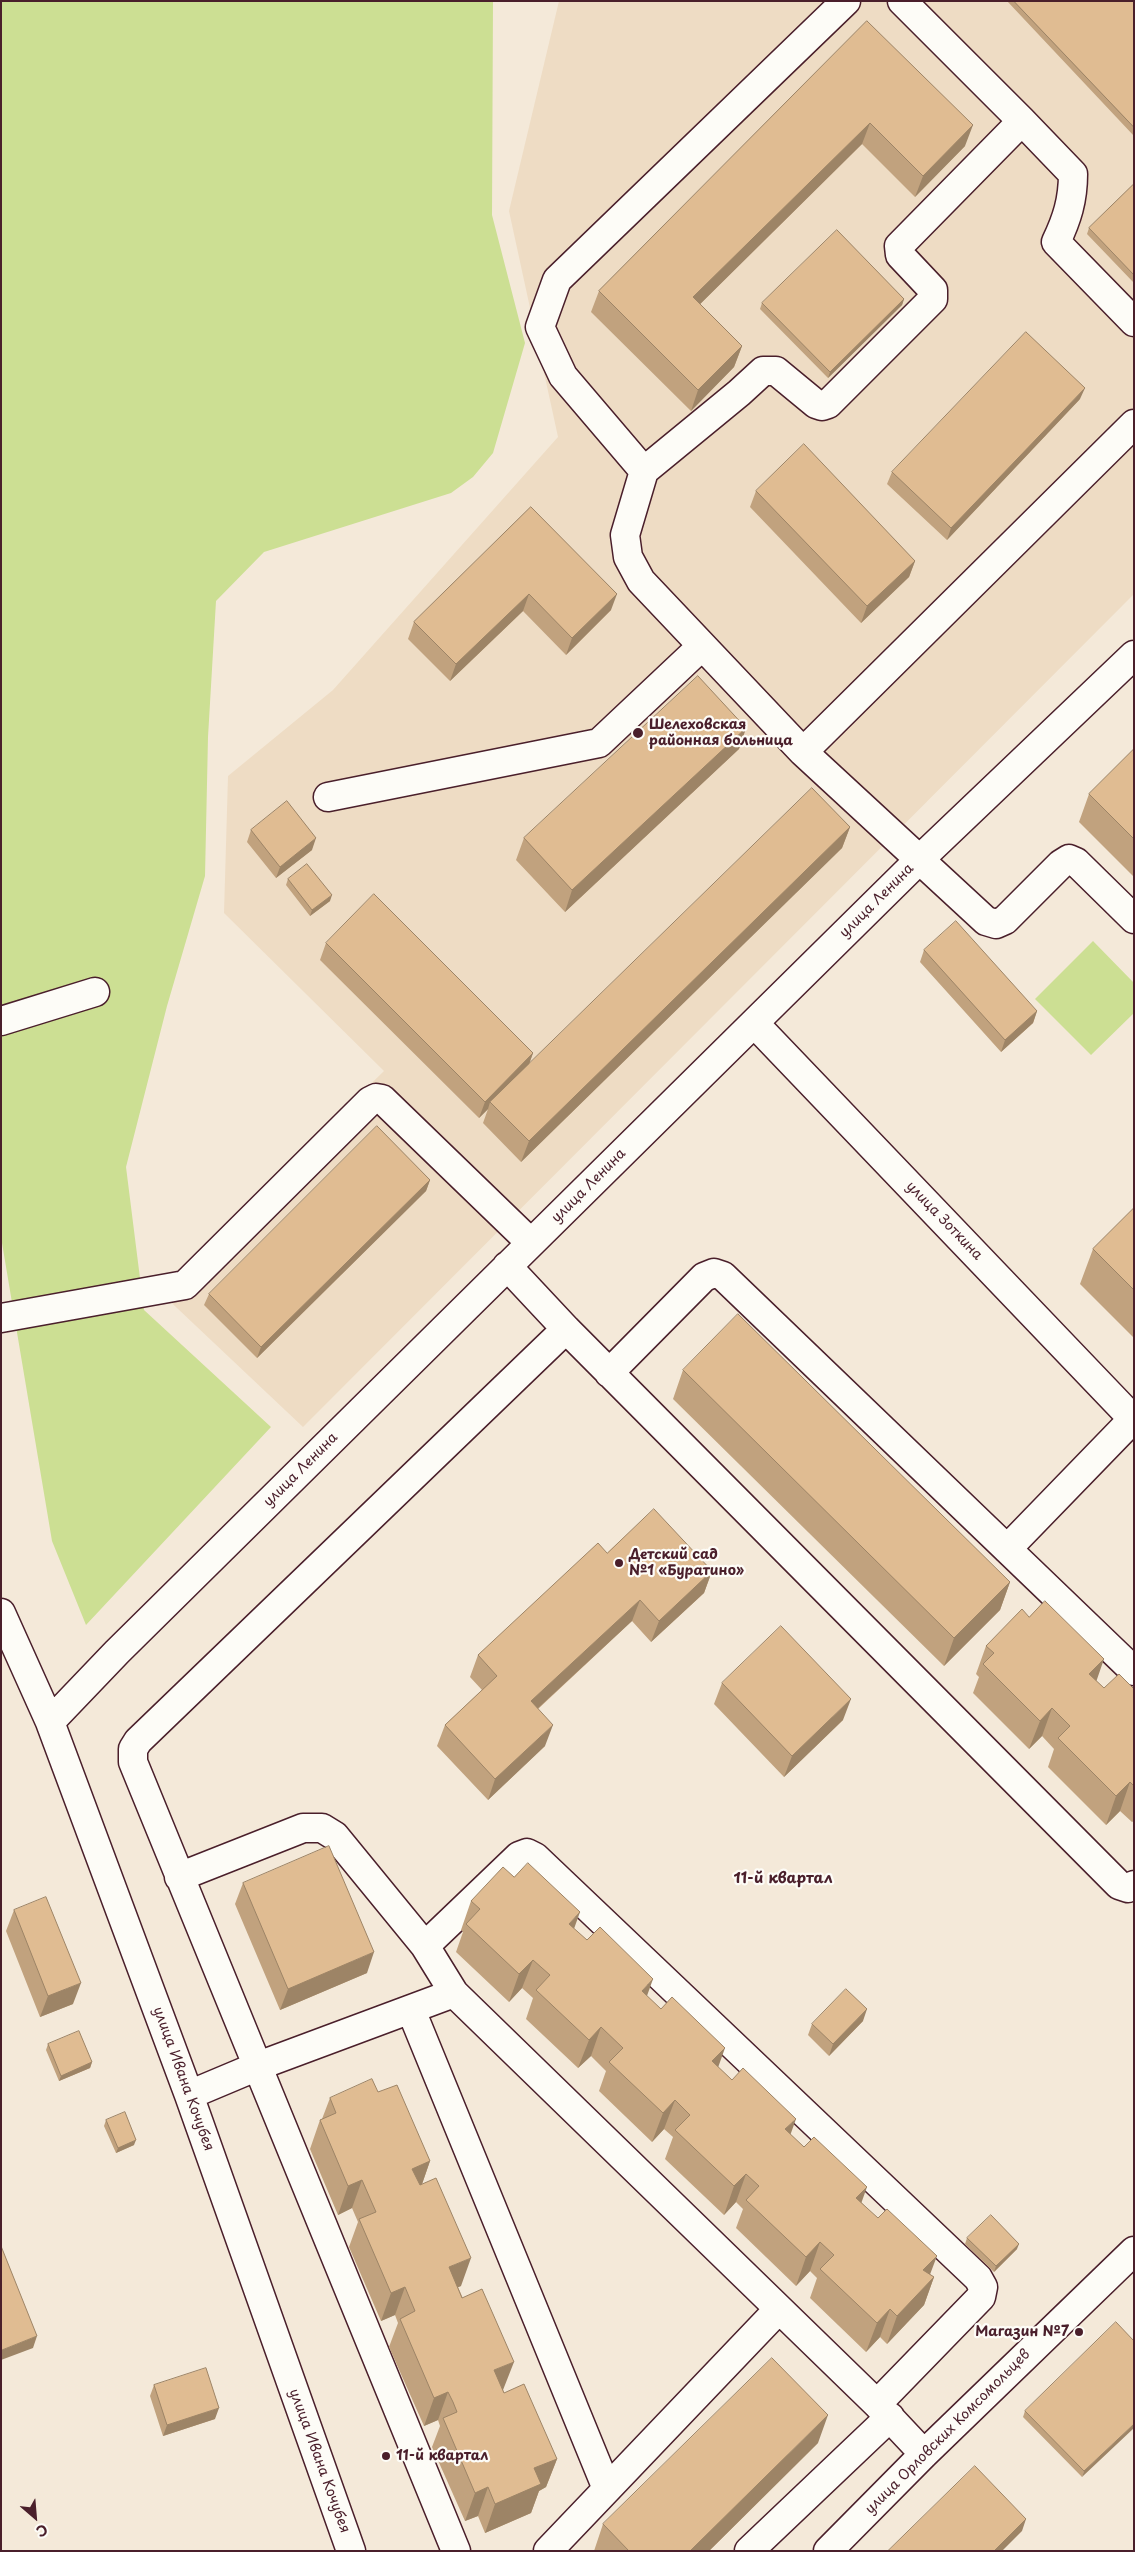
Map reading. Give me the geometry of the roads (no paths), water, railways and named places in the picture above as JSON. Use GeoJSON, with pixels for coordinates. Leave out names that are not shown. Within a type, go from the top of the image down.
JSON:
{"type":"FeatureCollection","features":[{"type":"Feature","properties":{"kind":"street"},"geometry":{"type":"LineString","coordinates":[[644,471],[563,376],[540,327],[558,280],[846,1]]}},
{"type":"Feature","properties":{"kind":"street"},"geometry":{"type":"LineString","coordinates":[[902,1],[1022,120],[1073,174],[1073,199],[1066,222],[1056,242],[1134,322]]}},
{"type":"Feature","properties":{"kind":"street"},"geometry":{"type":"LineString","coordinates":[[1022,120],[900,246],[900,256],[933,290],[933,299],[828,404],[822,406],[816,404],[776,371],[763,371],[740,393],[644,471],[625,535],[628,557],[641,582],[803,752],[986,921],[996,924],[1004,920],[1061,864],[1069,860],[1076,862],[1134,919]]}},
{"type":"Feature","properties":{"kind":"street"},"geometry":{"type":"LineString","coordinates":[[803,752],[1134,424]]}},
{"type":"Feature","properties":{"kind":"street"},"geometry":{"type":"LineString","coordinates":[[328,797],[600,743],[702,646]]}},
{"type":"Feature","properties":{"kind":"street","name":"улица Ленина"},"geometry":{"type":"LineString","coordinates":[[50,1722],[117,1652],[919,860],[1134,656]]}},
{"type":"Feature","properties":{"kind":"street"},"geometry":{"type":"LineString","coordinates":[[1,1021],[95,992]]}},
{"type":"Feature","properties":{"kind":"street","name":"улица Зоткина"},"geometry":{"type":"LineString","coordinates":[[754,1023],[1133,1420]]}},
{"type":"Feature","properties":{"kind":"street"},"geometry":{"type":"LineString","coordinates":[[1,1318],[185,1285],[370,1101],[376,1098],[382,1099],[531,1243]]}},
{"type":"Feature","properties":{"kind":"street"},"geometry":{"type":"LineString","coordinates":[[507,1266],[566,1329],[1119,1885],[1128,1888],[1134,1885]]}},
{"type":"Feature","properties":{"kind":"street"},"geometry":{"type":"LineString","coordinates":[[609,1372],[704,1277],[714,1273],[723,1276],[1134,1671]]}},
{"type":"Feature","properties":{"kind":"street"},"geometry":{"type":"LineString","coordinates":[[456,2551],[179,1877],[133,1762],[132,1749],[138,1741],[566,1329]]}},
{"type":"Feature","properties":{"kind":"street"},"geometry":{"type":"LineString","coordinates":[[1007,1549],[1133,1420]]}},
{"type":"Feature","properties":{"kind":"street","name":"улица Ивана Кочубея"},"geometry":{"type":"LineString","coordinates":[[1,1613],[50,1722],[189,2095],[351,2551]]}},
{"type":"Feature","properties":{"kind":"street"},"geometry":{"type":"LineString","coordinates":[[179,1877],[303,1828],[322,1828],[335,1836],[426,1946],[454,1993],[884,2410],[924,2454]]}},
{"type":"Feature","properties":{"kind":"street"},"geometry":{"type":"LineString","coordinates":[[426,1946],[519,1856],[527,1853],[535,1857],[978,2278],[983,2287],[982,2297],[884,2410],[749,2551]]}},
{"type":"Feature","properties":{"kind":"street"},"geometry":{"type":"LineString","coordinates":[[189,2095],[258,2066],[454,1993]]}},
{"type":"Feature","properties":{"kind":"street"},"geometry":{"type":"LineString","coordinates":[[411,2010],[607,2489]]}},
{"type":"Feature","properties":{"kind":"street","name":"улица Орловских Комсомольцев"},"geometry":{"type":"LineString","coordinates":[[828,2551],[924,2454],[1134,2251]]}},
{"type":"Feature","properties":{"kind":"street"},"geometry":{"type":"LineString","coordinates":[[548,2551],[780,2309]]}},
{"type":"Feature","properties":{"kind":"place","name":"Шелеховская районная больница"},"geometry":{"type":"Point","coordinates":[638,733]}},
{"type":"Feature","properties":{"kind":"place","name":"Детский сад №1 «Буратино»"},"geometry":{"type":"Point","coordinates":[619,1563]}},
{"type":"Feature","properties":{"kind":"place","name":"Магазин №7"},"geometry":{"type":"Point","coordinates":[1079,2332]}},
{"type":"Feature","properties":{"kind":"place","name":"11-й квартал"},"geometry":{"type":"Point","coordinates":[386,2456]}},
{"type":"Feature","properties":{"kind":"district","name":"11-й квартал"},"geometry":{"type":"Point","coordinates":[783,1879]}}]}
